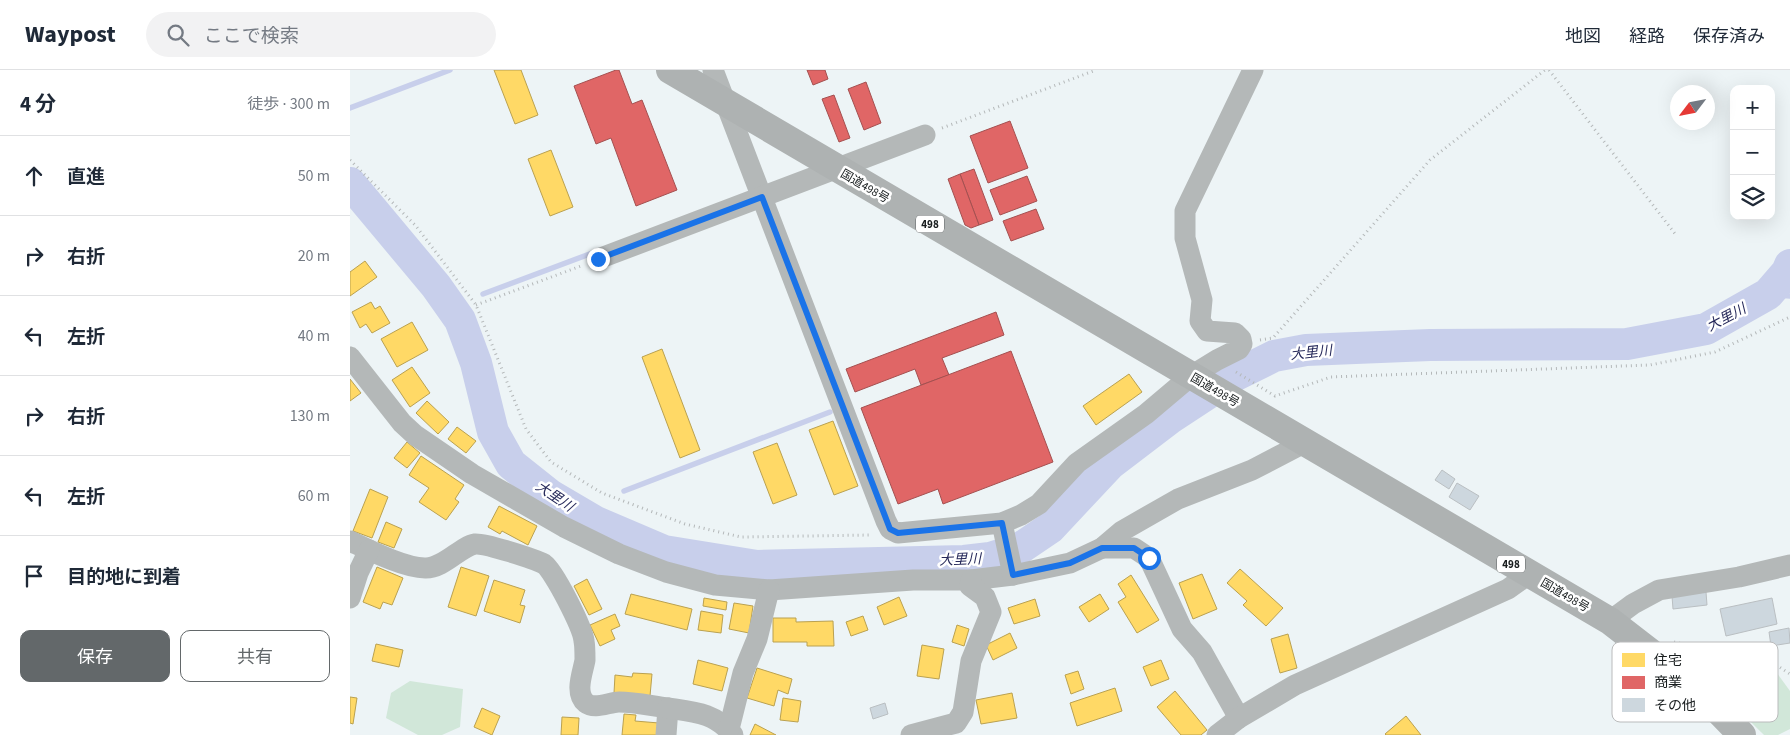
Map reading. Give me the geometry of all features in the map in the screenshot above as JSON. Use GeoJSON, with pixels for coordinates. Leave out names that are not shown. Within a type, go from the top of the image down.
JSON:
{"type":"FeatureCollection","features":[{"type":"Feature","properties":{"kind":"highway","name":"国道498号"},"geometry":{"type":"LineString","coordinates":[[670,70],[1190,376],[1268,407],[1304,443],[1610,621],[1638,642]]}},
{"type":"Feature","properties":{"kind":"highway","name":"国道498号"},"geometry":{"type":"LineString","coordinates":[[1730,722],[1742,735]]}},
{"type":"Feature","properties":{"kind":"street"},"geometry":{"type":"LineString","coordinates":[[713,70],[890,529],[898,533],[1002,523],[1021,515],[1039,504],[1077,463],[1146,414],[1190,376],[1239,349],[1242,344],[1235,333],[1208,331],[1200,321],[1202,300],[1185,238],[1185,212],[1253,70]]}},
{"type":"Feature","properties":{"kind":"street"},"geometry":{"type":"LineString","coordinates":[[598,259],[925,135]]}},
{"type":"Feature","properties":{"kind":"street"},"geometry":{"type":"LineString","coordinates":[[350,357],[402,423],[415,435],[472,474],[564,526],[619,554],[666,572],[715,585],[769,590],[913,580],[971,580],[1013,575],[1070,563],[1102,548],[1122,531],[1178,499],[1252,470],[1304,443]]}},
{"type":"Feature","properties":{"kind":"street"},"geometry":{"type":"LineString","coordinates":[[1002,523],[1013,575]]}},
{"type":"Feature","properties":{"kind":"street"},"geometry":{"type":"LineString","coordinates":[[350,541],[409,565],[426,569],[439,565],[474,544],[492,545],[545,564],[569,603],[584,639],[585,658],[580,685],[581,696],[586,703],[594,706],[619,702],[706,714],[731,732],[743,673],[757,639],[769,590]]}},
{"type":"Feature","properties":{"kind":"street"},"geometry":{"type":"LineString","coordinates":[[1102,548],[1134,548],[1149,558],[1182,629],[1202,652],[1239,718]]}},
{"type":"Feature","properties":{"kind":"street"},"geometry":{"type":"LineString","coordinates":[[350,598],[358,573],[369,550]]}},
{"type":"Feature","properties":{"kind":"street"},"geometry":{"type":"LineString","coordinates":[[1610,621],[1633,604],[1659,590],[1739,577],[1790,565]]}},
{"type":"Feature","properties":{"kind":"street"},"geometry":{"type":"LineString","coordinates":[[1217,735],[1239,718],[1295,685],[1508,588],[1529,574]]}},
{"type":"Feature","properties":{"kind":"street"},"geometry":{"type":"LineString","coordinates":[[911,735],[956,723],[963,712],[971,661],[991,612],[985,597],[970,586],[971,580]]}},
{"type":"Feature","properties":{"kind":"street"},"geometry":{"type":"LineString","coordinates":[[666,735],[668,708]]}},
{"type":"Feature","properties":{"kind":"path"},"geometry":{"type":"LineString","coordinates":[[925,135],[1096,70]]}},
{"type":"Feature","properties":{"kind":"path"},"geometry":{"type":"LineString","coordinates":[[1242,344],[1273,338],[1430,160],[1545,70]]}},
{"type":"Feature","properties":{"kind":"path"},"geometry":{"type":"LineString","coordinates":[[1550,70],[1676,235]]}},
{"type":"Feature","properties":{"kind":"path"},"geometry":{"type":"LineString","coordinates":[[350,160],[416,226],[476,305],[526,429],[551,462],[602,493],[685,524],[741,537],[877,534],[890,529]]}},
{"type":"Feature","properties":{"kind":"path"},"geometry":{"type":"LineString","coordinates":[[476,305],[598,259]]}},
{"type":"Feature","properties":{"kind":"path"},"geometry":{"type":"LineString","coordinates":[[1217,360],[1268,407],[1331,378],[1650,365],[1715,352],[1790,317]]}},
{"type":"Feature","properties":{"kind":"path"},"geometry":{"type":"LineString","coordinates":[[1666,641],[1671,642]]}},
{"type":"Feature","properties":{"kind":"path"},"geometry":{"type":"LineString","coordinates":[[1778,666],[1790,674]]}},
{"type":"Feature","properties":{"kind":"green space"},"geometry":{"type":"Polygon","coordinates":[[[1778,674],[1790,691],[1790,729],[1778,735],[1764,735],[1751,722],[1778,722],[1778,674]]]}},
{"type":"Feature","properties":{"kind":"green space"},"geometry":{"type":"Polygon","coordinates":[[[410,681],[463,689],[460,727],[442,735],[418,735],[386,718],[391,693],[410,681]]]}},
{"type":"Feature","properties":{"kind":"building: 住宅"},"geometry":{"type":"Polygon","coordinates":[[[494,70],[521,70],[538,115],[515,124],[494,70]]]}},
{"type":"Feature","properties":{"kind":"building: 住宅"},"geometry":{"type":"Polygon","coordinates":[[[551,150],[573,207],[550,216],[528,159],[551,150]]]}},
{"type":"Feature","properties":{"kind":"building: 住宅"},"geometry":{"type":"Polygon","coordinates":[[[365,261],[377,277],[350,296],[350,272],[365,261]]]}},
{"type":"Feature","properties":{"kind":"building: 住宅"},"geometry":{"type":"Polygon","coordinates":[[[371,302],[375,309],[380,306],[390,323],[372,333],[366,324],[360,328],[352,312],[371,302]]]}},
{"type":"Feature","properties":{"kind":"building: 住宅"},"geometry":{"type":"Polygon","coordinates":[[[412,322],[428,350],[397,367],[381,339],[412,322]]]}},
{"type":"Feature","properties":{"kind":"building: 住宅"},"geometry":{"type":"Polygon","coordinates":[[[662,349],[700,450],[680,458],[642,357],[662,349]]]}},
{"type":"Feature","properties":{"kind":"building: 住宅"},"geometry":{"type":"Polygon","coordinates":[[[412,367],[430,393],[410,407],[392,380],[412,367]]]}},
{"type":"Feature","properties":{"kind":"building: 住宅"},"geometry":{"type":"Polygon","coordinates":[[[1129,374],[1142,392],[1096,425],[1083,406],[1129,374]]]}},
{"type":"Feature","properties":{"kind":"building: 住宅"},"geometry":{"type":"Polygon","coordinates":[[[350,379],[361,393],[350,401],[350,379]]]}},
{"type":"Feature","properties":{"kind":"building: 住宅"},"geometry":{"type":"Polygon","coordinates":[[[427,401],[449,422],[438,434],[416,413],[427,401]]]}},
{"type":"Feature","properties":{"kind":"building: 住宅"},"geometry":{"type":"Polygon","coordinates":[[[833,421],[858,486],[834,495],[809,430],[833,421]]]}},
{"type":"Feature","properties":{"kind":"building: 住宅"},"geometry":{"type":"Polygon","coordinates":[[[457,427],[476,441],[466,453],[448,439],[457,427]]]}},
{"type":"Feature","properties":{"kind":"building: 住宅"},"geometry":{"type":"Polygon","coordinates":[[[407,442],[420,453],[407,468],[394,458],[407,442]]]}},
{"type":"Feature","properties":{"kind":"building: 住宅"},"geometry":{"type":"Polygon","coordinates":[[[777,443],[797,495],[773,504],[753,452],[777,443]]]}},
{"type":"Feature","properties":{"kind":"building: 住宅"},"geometry":{"type":"Polygon","coordinates":[[[421,456],[464,485],[455,499],[459,502],[446,520],[419,502],[429,488],[409,475],[421,456]]]}},
{"type":"Feature","properties":{"kind":"building: 住宅"},"geometry":{"type":"Polygon","coordinates":[[[370,489],[388,497],[372,538],[353,531],[370,489]]]}},
{"type":"Feature","properties":{"kind":"building: 住宅"},"geometry":{"type":"Polygon","coordinates":[[[499,506],[537,526],[528,545],[502,531],[500,534],[488,527],[499,506]]]}},
{"type":"Feature","properties":{"kind":"building: 住宅"},"geometry":{"type":"Polygon","coordinates":[[[386,522],[402,529],[394,548],[378,542],[386,522]]]}},
{"type":"Feature","properties":{"kind":"building: 住宅"},"geometry":{"type":"Polygon","coordinates":[[[377,567],[403,578],[392,605],[383,602],[380,609],[363,602],[377,567]]]}},
{"type":"Feature","properties":{"kind":"building: 住宅"},"geometry":{"type":"Polygon","coordinates":[[[461,567],[489,576],[476,616],[448,607],[461,567]]]}},
{"type":"Feature","properties":{"kind":"building: 住宅"},"geometry":{"type":"Polygon","coordinates":[[[1240,569],[1283,608],[1266,626],[1243,605],[1247,601],[1227,583],[1240,569]]]}},
{"type":"Feature","properties":{"kind":"building: 住宅"},"geometry":{"type":"Polygon","coordinates":[[[1202,574],[1217,609],[1193,619],[1179,583],[1202,574]]]}},
{"type":"Feature","properties":{"kind":"building: 住宅"},"geometry":{"type":"Polygon","coordinates":[[[1131,575],[1159,620],[1137,633],[1118,602],[1126,597],[1118,584],[1131,575]]]}},
{"type":"Feature","properties":{"kind":"building: 住宅"},"geometry":{"type":"Polygon","coordinates":[[[587,579],[602,609],[589,615],[574,586],[587,579]]]}},
{"type":"Feature","properties":{"kind":"building: 住宅"},"geometry":{"type":"Polygon","coordinates":[[[494,580],[525,590],[520,605],[525,606],[520,623],[484,611],[494,580]]]}},
{"type":"Feature","properties":{"kind":"building: 住宅"},"geometry":{"type":"Polygon","coordinates":[[[631,594],[692,609],[687,630],[625,614],[631,594]]]}},
{"type":"Feature","properties":{"kind":"building: 住宅"},"geometry":{"type":"Polygon","coordinates":[[[1100,594],[1109,609],[1089,622],[1079,607],[1100,594]]]}},
{"type":"Feature","properties":{"kind":"building: 住宅"},"geometry":{"type":"Polygon","coordinates":[[[899,597],[907,616],[884,625],[877,607],[899,597]]]}},
{"type":"Feature","properties":{"kind":"building: 住宅"},"geometry":{"type":"Polygon","coordinates":[[[704,598],[727,602],[726,610],[703,606],[704,598]]]}},
{"type":"Feature","properties":{"kind":"building: 住宅"},"geometry":{"type":"Polygon","coordinates":[[[1035,599],[1040,616],[1014,624],[1008,608],[1035,599]]]}},
{"type":"Feature","properties":{"kind":"building: 住宅"},"geometry":{"type":"Polygon","coordinates":[[[734,603],[753,606],[749,633],[729,629],[734,603]]]}},
{"type":"Feature","properties":{"kind":"building: 住宅"},"geometry":{"type":"Polygon","coordinates":[[[701,611],[723,615],[721,633],[698,630],[701,611]]]}},
{"type":"Feature","properties":{"kind":"building: 住宅"},"geometry":{"type":"Polygon","coordinates":[[[615,614],[620,626],[611,630],[615,639],[600,646],[590,625],[615,614]]]}},
{"type":"Feature","properties":{"kind":"building: 住宅"},"geometry":{"type":"Polygon","coordinates":[[[863,616],[868,630],[851,636],[846,622],[863,616]]]}},
{"type":"Feature","properties":{"kind":"building: 住宅"},"geometry":{"type":"Polygon","coordinates":[[[773,618],[796,618],[796,622],[833,621],[834,646],[807,646],[807,642],[773,642],[773,618]]]}},
{"type":"Feature","properties":{"kind":"building: 住宅"},"geometry":{"type":"Polygon","coordinates":[[[957,625],[969,629],[964,646],[952,642],[957,625]]]}},
{"type":"Feature","properties":{"kind":"building: 住宅"},"geometry":{"type":"Polygon","coordinates":[[[1010,633],[1017,648],[993,660],[986,645],[1010,633]]]}},
{"type":"Feature","properties":{"kind":"building: 住宅"},"geometry":{"type":"Polygon","coordinates":[[[1288,634],[1297,668],[1280,673],[1271,639],[1288,634]]]}},
{"type":"Feature","properties":{"kind":"building: 住宅"},"geometry":{"type":"Polygon","coordinates":[[[376,644],[403,650],[399,667],[372,661],[376,644]]]}},
{"type":"Feature","properties":{"kind":"building: 住宅"},"geometry":{"type":"Polygon","coordinates":[[[922,645],[944,649],[939,679],[917,676],[922,645]]]}},
{"type":"Feature","properties":{"kind":"building: 住宅"},"geometry":{"type":"Polygon","coordinates":[[[698,660],[728,668],[722,691],[693,684],[698,660]]]}},
{"type":"Feature","properties":{"kind":"building: 住宅"},"geometry":{"type":"Polygon","coordinates":[[[1161,660],[1169,679],[1151,686],[1143,667],[1161,660]]]}},
{"type":"Feature","properties":{"kind":"building: 住宅"},"geometry":{"type":"Polygon","coordinates":[[[757,668],[792,679],[788,694],[778,690],[774,706],[747,698],[757,668]]]}},
{"type":"Feature","properties":{"kind":"building: 住宅"},"geometry":{"type":"Polygon","coordinates":[[[1078,671],[1084,689],[1071,694],[1065,675],[1078,671]]]}},
{"type":"Feature","properties":{"kind":"building: 住宅"},"geometry":{"type":"Polygon","coordinates":[[[633,673],[652,674],[650,696],[614,693],[615,675],[632,677],[633,673]]]}},
{"type":"Feature","properties":{"kind":"building: 住宅"},"geometry":{"type":"Polygon","coordinates":[[[1115,688],[1122,711],[1077,726],[1070,703],[1115,688]]]}},
{"type":"Feature","properties":{"kind":"building: 住宅"},"geometry":{"type":"Polygon","coordinates":[[[1175,691],[1207,730],[1201,735],[1181,735],[1157,707],[1175,691]]]}},
{"type":"Feature","properties":{"kind":"building: 住宅"},"geometry":{"type":"Polygon","coordinates":[[[1012,693],[1017,718],[981,724],[976,700],[1012,693]]]}},
{"type":"Feature","properties":{"kind":"building: 住宅"},"geometry":{"type":"Polygon","coordinates":[[[350,697],[357,698],[353,724],[350,723],[350,697]]]}},
{"type":"Feature","properties":{"kind":"building: 住宅"},"geometry":{"type":"Polygon","coordinates":[[[783,698],[801,701],[798,722],[780,720],[783,698]]]}},
{"type":"Feature","properties":{"kind":"building: 住宅"},"geometry":{"type":"Polygon","coordinates":[[[482,708],[500,716],[492,735],[474,727],[482,708]]]}},
{"type":"Feature","properties":{"kind":"building: 住宅"},"geometry":{"type":"Polygon","coordinates":[[[624,714],[636,715],[635,721],[659,723],[658,735],[622,735],[624,714]]]}},
{"type":"Feature","properties":{"kind":"building: 住宅"},"geometry":{"type":"Polygon","coordinates":[[[1406,716],[1421,735],[1385,734],[1406,716]]]}},
{"type":"Feature","properties":{"kind":"building: 住宅"},"geometry":{"type":"Polygon","coordinates":[[[562,717],[579,718],[578,735],[561,735],[562,717]]]}},
{"type":"Feature","properties":{"kind":"building: 住宅"},"geometry":{"type":"Polygon","coordinates":[[[755,724],[776,735],[750,735],[755,724]]]}},
{"type":"Feature","properties":{"kind":"building: 商業"},"geometry":{"type":"Polygon","coordinates":[[[619,70],[632,104],[642,100],[677,190],[636,206],[611,138],[596,144],[574,86],[619,70]]]}},
{"type":"Feature","properties":{"kind":"building: 商業"},"geometry":{"type":"Polygon","coordinates":[[[807,70],[825,70],[828,79],[813,85],[807,70]]]}},
{"type":"Feature","properties":{"kind":"building: 商業"},"geometry":{"type":"Polygon","coordinates":[[[866,82],[881,123],[864,130],[848,89],[866,82]]]}},
{"type":"Feature","properties":{"kind":"building: 商業"},"geometry":{"type":"Polygon","coordinates":[[[834,95],[850,138],[839,142],[822,99],[834,95]]]}},
{"type":"Feature","properties":{"kind":"building: 商業"},"geometry":{"type":"Polygon","coordinates":[[[1010,121],[1028,168],[988,183],[970,136],[1010,121]]]}},
{"type":"Feature","properties":{"kind":"building: 商業"},"geometry":{"type":"Polygon","coordinates":[[[974,169],[993,220],[979,225],[960,174],[974,169]]]}},
{"type":"Feature","properties":{"kind":"building: 商業"},"geometry":{"type":"Polygon","coordinates":[[[960,174],[979,225],[971,228],[965,225],[948,179],[960,174]]]}},
{"type":"Feature","properties":{"kind":"building: 商業"},"geometry":{"type":"Polygon","coordinates":[[[1027,176],[1037,201],[1000,215],[990,190],[1027,176]]]}},
{"type":"Feature","properties":{"kind":"building: 商業"},"geometry":{"type":"Polygon","coordinates":[[[1036,209],[1044,229],[1011,241],[1003,221],[1036,209]]]}},
{"type":"Feature","properties":{"kind":"building: 商業"},"geometry":{"type":"Polygon","coordinates":[[[996,312],[1004,335],[942,358],[949,375],[921,385],[915,369],[855,392],[846,369],[996,312]]]}},
{"type":"Feature","properties":{"kind":"building: 商業"},"geometry":{"type":"Polygon","coordinates":[[[1011,351],[1053,462],[943,504],[938,489],[898,504],[861,408],[1011,351]]]}},
{"type":"Feature","properties":{"kind":"building: その他"},"geometry":{"type":"Polygon","coordinates":[[[1442,470],[1455,479],[1449,489],[1435,480],[1442,470]]]}},
{"type":"Feature","properties":{"kind":"building: その他"},"geometry":{"type":"Polygon","coordinates":[[[1457,483],[1479,496],[1470,510],[1449,497],[1457,483]]]}},
{"type":"Feature","properties":{"kind":"building: その他"},"geometry":{"type":"Polygon","coordinates":[[[1706,592],[1707,605],[1673,609],[1672,596],[1706,592]]]}},
{"type":"Feature","properties":{"kind":"building: その他"},"geometry":{"type":"Polygon","coordinates":[[[1772,598],[1777,624],[1726,636],[1720,609],[1772,598]]]}},
{"type":"Feature","properties":{"kind":"building: その他"},"geometry":{"type":"Polygon","coordinates":[[[1789,628],[1790,643],[1778,645],[1778,642],[1770,642],[1769,632],[1789,628]]]}},
{"type":"Feature","properties":{"kind":"building: その他"},"geometry":{"type":"Polygon","coordinates":[[[885,703],[888,714],[873,719],[870,708],[885,703]]]}},
{"type":"Feature","properties":{"kind":"waterway"},"geometry":{"type":"LineString","coordinates":[[350,108],[450,70]]}},
{"type":"Feature","properties":{"kind":"waterway","name":"大里川"},"geometry":{"type":"LineString","coordinates":[[350,183],[436,286],[460,320],[476,363],[493,432],[511,464],[550,495],[596,522],[664,551],[757,566],[964,561],[990,558],[1019,549],[1050,528],[1110,464],[1169,419],[1236,375],[1274,356],[1306,350],[1430,345],[1627,344],[1706,329],[1768,294],[1787,272],[1790,265]]}},
{"type":"Feature","properties":{"kind":"waterway"},"geometry":{"type":"LineString","coordinates":[[483,294],[595,252]]}},
{"type":"Feature","properties":{"kind":"waterway"},"geometry":{"type":"LineString","coordinates":[[1768,294],[1790,296]]}},
{"type":"Feature","properties":{"kind":"waterway"},"geometry":{"type":"LineString","coordinates":[[624,491],[830,412]]}},
{"type":"Feature","properties":{"kind":"route"},"geometry":{"type":"LineString","coordinates":[[598,259],[762,197],[890,529],[898,533],[1002,523],[1013,575],[1070,563],[1102,548],[1134,548],[1149,558]]}}]}
